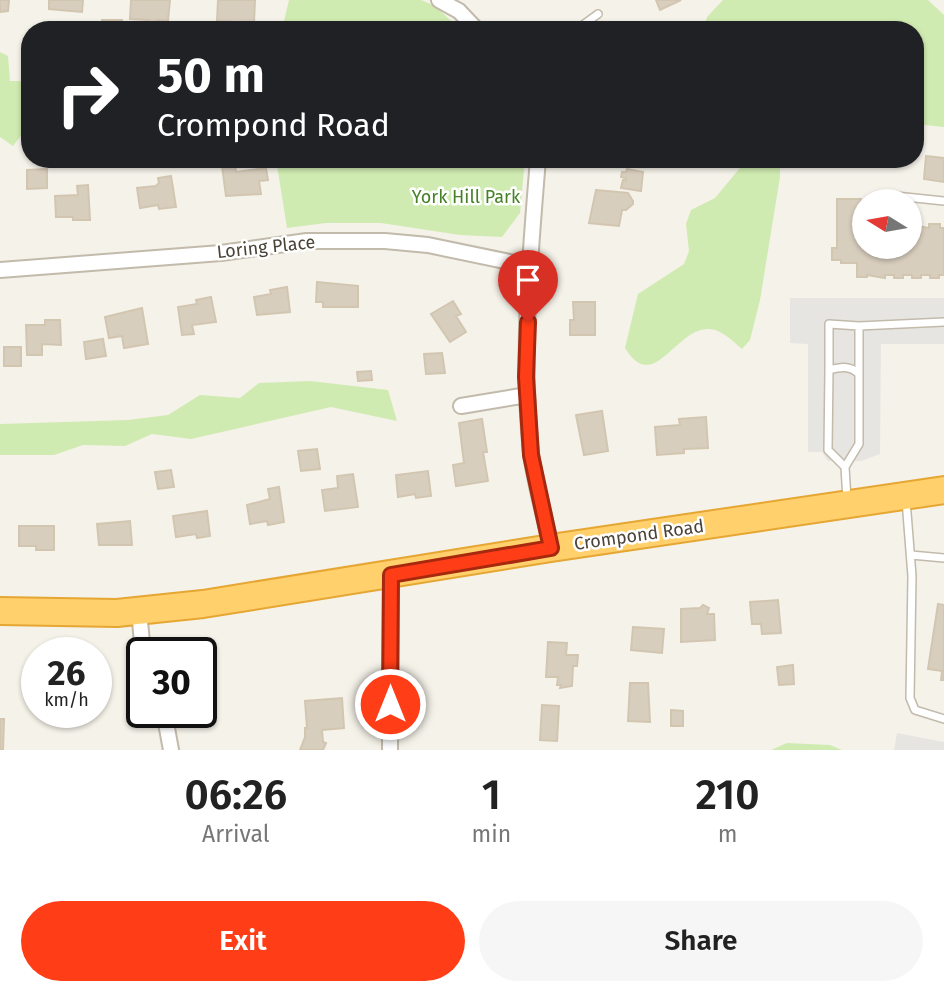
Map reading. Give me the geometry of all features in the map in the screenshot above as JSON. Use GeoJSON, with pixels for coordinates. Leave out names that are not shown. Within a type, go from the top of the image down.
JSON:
{"type":"FeatureCollection","features":[{"type":"Feature","properties":{"kind":"highway","name":"Crompond Road"},"geometry":{"type":"LineString","coordinates":[[0,611],[139,611],[203,604],[551,548],[944,490]]}},
{"type":"Feature","properties":{"kind":"street"},"geometry":{"type":"LineString","coordinates":[[439,0],[459,11],[468,21]]}},
{"type":"Feature","properties":{"kind":"street"},"geometry":{"type":"LineString","coordinates":[[537,168],[529,266],[527,395],[531,455],[551,548]]}},
{"type":"Feature","properties":{"kind":"street","name":"Loring Place"},"geometry":{"type":"LineString","coordinates":[[0,270],[221,253],[307,241],[385,241],[428,245],[529,266]]}},
{"type":"Feature","properties":{"kind":"street"},"geometry":{"type":"LineString","coordinates":[[461,406],[527,395]]}},
{"type":"Feature","properties":{"kind":"street"},"geometry":{"type":"LineString","coordinates":[[390,750],[391,575]]}},
{"type":"Feature","properties":{"kind":"street"},"geometry":{"type":"LineString","coordinates":[[139,611],[141,637]]}},
{"type":"Feature","properties":{"kind":"street"},"geometry":{"type":"LineString","coordinates":[[167,728],[171,750]]}},
{"type":"Feature","properties":{"kind":"lane"},"geometry":{"type":"LineString","coordinates":[[588,21],[598,14]]}},
{"type":"Feature","properties":{"kind":"lane"},"geometry":{"type":"LineString","coordinates":[[922,199],[944,201]]}},
{"type":"Feature","properties":{"kind":"lane"},"geometry":{"type":"LineString","coordinates":[[845,467],[828,450],[829,324],[859,326],[944,322]]}},
{"type":"Feature","properties":{"kind":"lane"},"geometry":{"type":"LineString","coordinates":[[847,504],[845,467],[859,444],[859,326]]}},
{"type":"Feature","properties":{"kind":"lane"},"geometry":{"type":"LineString","coordinates":[[829,370],[839,367],[853,368],[859,374]]}},
{"type":"Feature","properties":{"kind":"lane"},"geometry":{"type":"LineString","coordinates":[[906,496],[911,555],[910,698],[915,710],[944,719]]}},
{"type":"Feature","properties":{"kind":"lane"},"geometry":{"type":"LineString","coordinates":[[911,555],[944,558]]}},
{"type":"Feature","properties":{"kind":"green space"},"geometry":{"type":"Polygon","coordinates":[[[289,0],[421,0],[435,6],[451,21],[284,21],[289,0]]]}},
{"type":"Feature","properties":{"kind":"green space"},"geometry":{"type":"Polygon","coordinates":[[[723,0],[928,0],[944,15],[944,127],[924,125],[924,21],[706,21],[723,0]]]}},
{"type":"Feature","properties":{"kind":"green space"},"geometry":{"type":"Polygon","coordinates":[[[0,52],[8,56],[10,81],[21,81],[21,136],[13,146],[0,137],[0,52]]]}},
{"type":"Feature","properties":{"kind":"green space","name":"York Hill Park"},"geometry":{"type":"Polygon","coordinates":[[[277,168],[524,168],[520,213],[502,237],[460,235],[381,223],[326,223],[287,228],[277,168]]]}},
{"type":"Feature","properties":{"kind":"green space"},"geometry":{"type":"Polygon","coordinates":[[[740,168],[780,168],[760,300],[750,340],[742,349],[719,331],[698,331],[686,337],[656,362],[646,365],[636,361],[625,348],[638,294],[684,264],[689,251],[686,224],[691,210],[715,198],[740,168]]]}},
{"type":"Feature","properties":{"kind":"green space"},"geometry":{"type":"Polygon","coordinates":[[[310,381],[388,390],[397,421],[331,407],[191,439],[152,434],[125,446],[83,445],[54,455],[0,455],[0,424],[128,420],[168,415],[200,395],[240,398],[259,383],[310,381]]]}},
{"type":"Feature","properties":{"kind":"green space"},"geometry":{"type":"Polygon","coordinates":[[[787,743],[830,745],[842,750],[771,750],[787,743]]]}},
{"type":"Feature","properties":{"kind":"shaded area"},"geometry":{"type":"Polygon","coordinates":[[[790,298],[944,298],[944,344],[881,344],[880,454],[861,461],[828,461],[822,452],[808,452],[808,344],[790,343],[790,298]]]}},
{"type":"Feature","properties":{"kind":"shaded area"},"geometry":{"type":"Polygon","coordinates":[[[897,733],[944,742],[944,750],[894,750],[897,733]]]}},
{"type":"Feature","properties":{"kind":"building"},"geometry":{"type":"Polygon","coordinates":[[[0,0],[9,0],[8,11],[0,12],[0,0]]]}},
{"type":"Feature","properties":{"kind":"building"},"geometry":{"type":"Polygon","coordinates":[[[49,0],[83,0],[82,12],[49,9],[49,0]]]}},
{"type":"Feature","properties":{"kind":"building"},"geometry":{"type":"Polygon","coordinates":[[[131,0],[170,0],[168,21],[130,19],[131,0]]]}},
{"type":"Feature","properties":{"kind":"building"},"geometry":{"type":"Polygon","coordinates":[[[218,0],[255,0],[254,21],[217,21],[218,0]]]}},
{"type":"Feature","properties":{"kind":"building"},"geometry":{"type":"Polygon","coordinates":[[[656,0],[681,0],[660,10],[656,0]]]}},
{"type":"Feature","properties":{"kind":"building"},"geometry":{"type":"Polygon","coordinates":[[[926,156],[944,158],[944,182],[924,179],[926,156]]]}},
{"type":"Feature","properties":{"kind":"building"},"geometry":{"type":"Polygon","coordinates":[[[222,168],[235,168],[236,172],[266,168],[268,180],[259,181],[261,194],[226,196],[222,168]]]}},
{"type":"Feature","properties":{"kind":"building"},"geometry":{"type":"Polygon","coordinates":[[[47,169],[47,188],[27,189],[27,170],[47,169]]]}},
{"type":"Feature","properties":{"kind":"building"},"geometry":{"type":"Polygon","coordinates":[[[627,169],[643,172],[641,191],[621,188],[623,180],[626,180],[621,177],[622,172],[627,169]]]}},
{"type":"Feature","properties":{"kind":"building"},"geometry":{"type":"Polygon","coordinates":[[[171,176],[176,207],[159,209],[158,205],[140,208],[137,188],[156,186],[159,183],[158,178],[171,176]]]}},
{"type":"Feature","properties":{"kind":"building"},"geometry":{"type":"Polygon","coordinates":[[[88,185],[90,220],[56,217],[55,196],[78,195],[77,186],[88,185]]]}},
{"type":"Feature","properties":{"kind":"building"},"geometry":{"type":"Polygon","coordinates":[[[596,190],[628,193],[633,204],[622,210],[619,226],[589,223],[596,190]]]}},
{"type":"Feature","properties":{"kind":"building"},"geometry":{"type":"Polygon","coordinates":[[[837,199],[852,199],[852,259],[922,259],[922,227],[929,228],[929,224],[940,224],[940,228],[944,228],[944,275],[939,275],[939,278],[930,278],[930,275],[921,275],[921,278],[912,278],[912,275],[903,275],[903,278],[894,278],[894,275],[885,275],[885,278],[867,275],[857,277],[857,263],[832,260],[832,248],[837,248],[837,199]]]}},
{"type":"Feature","properties":{"kind":"building"},"geometry":{"type":"Polygon","coordinates":[[[317,282],[358,286],[358,307],[323,307],[323,302],[316,302],[317,282]]]}},
{"type":"Feature","properties":{"kind":"building"},"geometry":{"type":"Polygon","coordinates":[[[287,287],[290,312],[257,315],[254,297],[287,287]]]}},
{"type":"Feature","properties":{"kind":"building"},"geometry":{"type":"Polygon","coordinates":[[[211,297],[216,322],[192,325],[194,334],[182,335],[178,307],[197,304],[196,300],[211,297]]]}},
{"type":"Feature","properties":{"kind":"building"},"geometry":{"type":"Polygon","coordinates":[[[453,301],[461,314],[456,316],[466,332],[450,342],[431,314],[453,301]]]}},
{"type":"Feature","properties":{"kind":"building"},"geometry":{"type":"Polygon","coordinates":[[[573,302],[595,302],[595,335],[570,335],[570,320],[574,320],[573,302]]]}},
{"type":"Feature","properties":{"kind":"building"},"geometry":{"type":"Polygon","coordinates":[[[142,308],[148,344],[124,348],[122,336],[109,338],[105,317],[142,308]]]}},
{"type":"Feature","properties":{"kind":"building"},"geometry":{"type":"Polygon","coordinates":[[[45,320],[60,320],[61,345],[42,344],[42,355],[27,355],[26,325],[45,325],[45,320]]]}},
{"type":"Feature","properties":{"kind":"building"},"geometry":{"type":"Polygon","coordinates":[[[103,339],[106,356],[86,359],[84,342],[103,339]]]}},
{"type":"Feature","properties":{"kind":"building"},"geometry":{"type":"Polygon","coordinates":[[[4,347],[21,347],[21,366],[4,366],[4,347]]]}},
{"type":"Feature","properties":{"kind":"building"},"geometry":{"type":"Polygon","coordinates":[[[442,353],[445,373],[426,374],[424,354],[442,353]]]}},
{"type":"Feature","properties":{"kind":"building"},"geometry":{"type":"Polygon","coordinates":[[[371,371],[372,380],[358,381],[357,372],[371,371]]]}},
{"type":"Feature","properties":{"kind":"building"},"geometry":{"type":"Polygon","coordinates":[[[602,411],[608,451],[584,455],[576,415],[602,411]]]}},
{"type":"Feature","properties":{"kind":"building"},"geometry":{"type":"Polygon","coordinates":[[[706,417],[708,448],[684,449],[684,453],[657,455],[655,427],[680,425],[679,419],[706,417]]]}},
{"type":"Feature","properties":{"kind":"building"},"geometry":{"type":"Polygon","coordinates":[[[482,419],[487,452],[483,452],[488,481],[456,486],[453,465],[464,463],[459,423],[482,419]]]}},
{"type":"Feature","properties":{"kind":"building"},"geometry":{"type":"Polygon","coordinates":[[[317,449],[320,469],[301,471],[298,451],[317,449]]]}},
{"type":"Feature","properties":{"kind":"building"},"geometry":{"type":"Polygon","coordinates":[[[171,470],[174,487],[158,489],[155,472],[171,470]]]}},
{"type":"Feature","properties":{"kind":"building"},"geometry":{"type":"Polygon","coordinates":[[[428,471],[431,496],[416,498],[415,494],[398,497],[396,475],[428,471]]]}},
{"type":"Feature","properties":{"kind":"building"},"geometry":{"type":"Polygon","coordinates":[[[353,474],[358,507],[325,511],[322,490],[338,488],[337,476],[353,474]]]}},
{"type":"Feature","properties":{"kind":"building"},"geometry":{"type":"Polygon","coordinates":[[[279,487],[284,522],[250,524],[247,505],[270,499],[268,489],[279,487]]]}},
{"type":"Feature","properties":{"kind":"building"},"geometry":{"type":"Polygon","coordinates":[[[207,511],[210,536],[197,538],[196,534],[176,537],[173,516],[207,511]]]}},
{"type":"Feature","properties":{"kind":"building"},"geometry":{"type":"Polygon","coordinates":[[[130,521],[132,545],[99,545],[97,524],[130,521]]]}},
{"type":"Feature","properties":{"kind":"building"},"geometry":{"type":"Polygon","coordinates":[[[19,526],[54,526],[54,550],[19,546],[19,526]]]}},
{"type":"Feature","properties":{"kind":"building"},"geometry":{"type":"Polygon","coordinates":[[[778,600],[781,633],[762,634],[761,624],[752,624],[750,602],[778,600]]]}},
{"type":"Feature","properties":{"kind":"building"},"geometry":{"type":"Polygon","coordinates":[[[938,604],[944,605],[944,680],[941,680],[942,671],[928,669],[938,604]]]}},
{"type":"Feature","properties":{"kind":"building"},"geometry":{"type":"Polygon","coordinates":[[[703,605],[709,608],[707,614],[714,614],[715,640],[681,642],[681,609],[700,608],[703,605]]]}},
{"type":"Feature","properties":{"kind":"building"},"geometry":{"type":"Polygon","coordinates":[[[633,627],[664,629],[662,653],[631,650],[633,627]]]}},
{"type":"Feature","properties":{"kind":"building"},"geometry":{"type":"Polygon","coordinates":[[[548,642],[567,643],[566,655],[578,655],[577,666],[573,666],[572,686],[560,688],[561,685],[557,685],[558,677],[546,677],[548,642]]]}},
{"type":"Feature","properties":{"kind":"building"},"geometry":{"type":"Polygon","coordinates":[[[793,665],[794,684],[779,685],[777,667],[793,665]]]}},
{"type":"Feature","properties":{"kind":"building"},"geometry":{"type":"Polygon","coordinates":[[[630,683],[648,683],[650,722],[628,721],[630,683]]]}},
{"type":"Feature","properties":{"kind":"building"},"geometry":{"type":"Polygon","coordinates":[[[342,698],[344,728],[322,730],[323,742],[326,743],[323,750],[300,750],[307,728],[305,701],[342,698]]]}},
{"type":"Feature","properties":{"kind":"building"},"geometry":{"type":"Polygon","coordinates":[[[542,705],[559,706],[557,741],[540,740],[542,705]]]}},
{"type":"Feature","properties":{"kind":"building"},"geometry":{"type":"Polygon","coordinates":[[[671,710],[683,711],[683,726],[671,726],[671,710]]]}},
{"type":"Feature","properties":{"kind":"building"},"geometry":{"type":"Polygon","coordinates":[[[0,719],[4,719],[3,750],[0,750],[0,719]]]}},
{"type":"Feature","properties":{"kind":"route"},"geometry":{"type":"LineString","coordinates":[[390,704],[391,575],[551,548],[531,455],[526,377],[528,322]]}}]}
